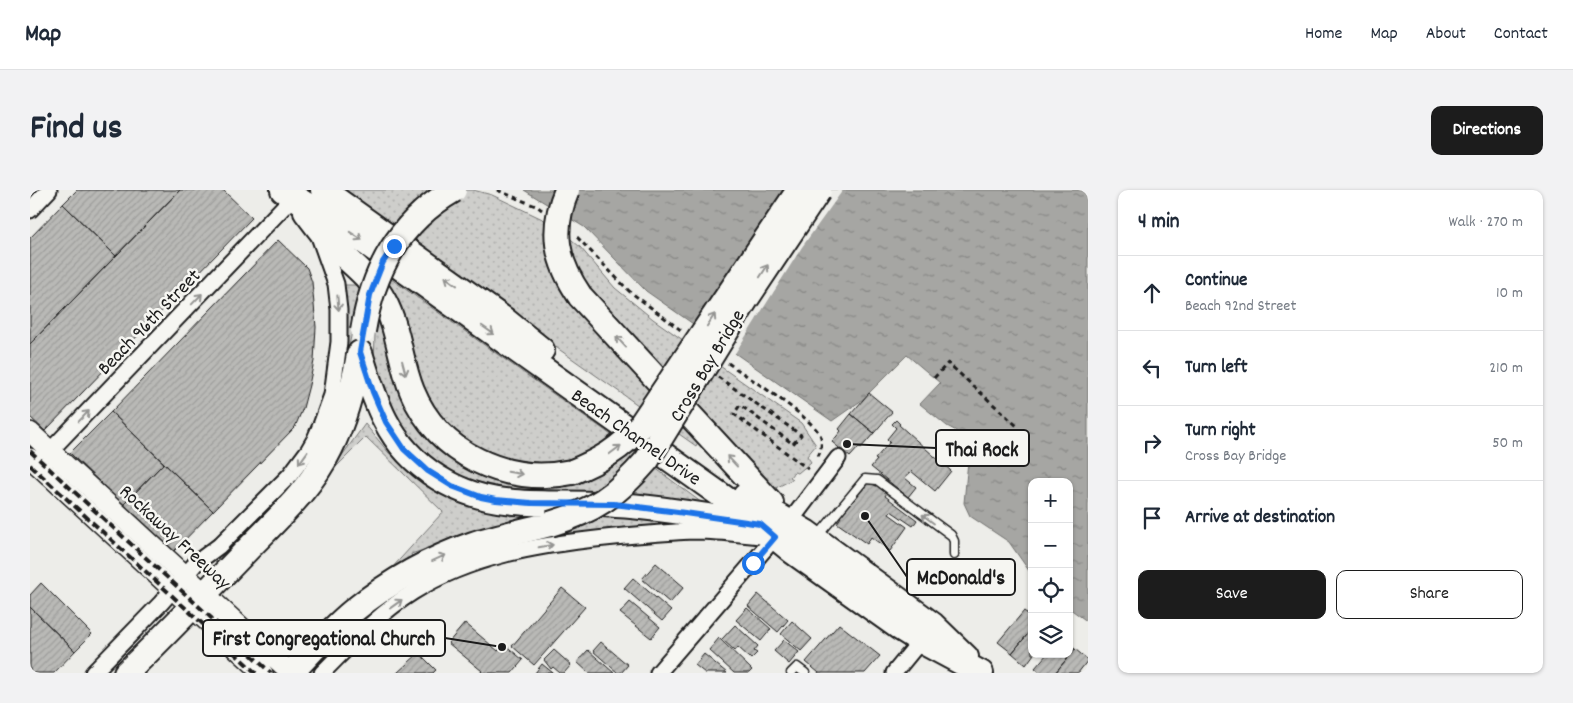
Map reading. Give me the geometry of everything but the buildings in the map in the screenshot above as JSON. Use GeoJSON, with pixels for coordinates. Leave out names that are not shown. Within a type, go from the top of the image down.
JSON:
{"type":"FeatureCollection","features":[{"type":"Feature","properties":{"kind":"main road","name":"Beach Channel Drive"},"geometry":{"type":"LineString","coordinates":[[323,190],[505,320],[557,363],[756,504],[792,551],[927,633]]}},
{"type":"Feature","properties":{"kind":"main road"},"geometry":{"type":"LineString","coordinates":[[126,673],[293,502],[323,462],[343,421],[352,388],[370,295],[376,278],[406,229],[431,206],[454,190]]}},
{"type":"Feature","properties":{"kind":"main road"},"geometry":{"type":"LineString","coordinates":[[567,190],[558,218],[557,240],[568,278],[580,296],[775,528]]}},
{"type":"Feature","properties":{"kind":"main road"},"geometry":{"type":"LineString","coordinates":[[288,194],[330,242],[369,279],[384,300],[392,320],[412,391],[426,417],[444,438],[464,454],[496,469],[527,475],[539,475],[572,472],[599,461],[626,442],[640,426],[799,190]]}},
{"type":"Feature","properties":{"kind":"main road","name":"Cross Bay Bridge"},"geometry":{"type":"LineString","coordinates":[[291,673],[353,611],[406,574],[455,551],[579,515],[604,501],[626,483],[646,460],[747,298],[819,190]]}},
{"type":"Feature","properties":{"kind":"main road","name":"Beach Channel Drive"},"geometry":{"type":"LineString","coordinates":[[288,194],[359,238],[775,528],[815,540],[927,633],[981,673]]}},
{"type":"Feature","properties":{"kind":"main road"},"geometry":{"type":"LineString","coordinates":[[361,342],[379,407],[394,436],[415,461],[438,479],[452,486],[481,497],[496,500],[531,503],[614,504],[669,510],[775,528]]}},
{"type":"Feature","properties":{"kind":"street"},"geometry":{"type":"LineString","coordinates":[[30,210],[49,190]]}},
{"type":"Feature","properties":{"kind":"street","name":"Beach 96th Street"},"geometry":{"type":"LineString","coordinates":[[50,451],[288,194]]}},
{"type":"Feature","properties":{"kind":"street"},"geometry":{"type":"LineString","coordinates":[[93,673],[196,563],[219,546],[290,475],[308,451],[326,412],[335,378],[339,342],[339,310],[333,274],[314,223]]}},
{"type":"Feature","properties":{"kind":"street","name":"Rockaway Freeway"},"geometry":{"type":"LineString","coordinates":[[30,432],[198,600],[263,673]]}},
{"type":"Feature","properties":{"kind":"street"},"geometry":{"type":"LineString","coordinates":[[658,673],[775,528],[838,458]]}},
{"type":"Feature","properties":{"kind":"street","name":"Rockaway Freeway"},"geometry":{"type":"LineString","coordinates":[[32,465],[179,582]]}},
{"type":"Feature","properties":{"kind":"street"},"geometry":{"type":"LineString","coordinates":[[322,673],[370,625],[396,603],[433,580],[478,562],[514,552],[553,545],[639,534],[775,528]]}},
{"type":"Feature","properties":{"kind":"street","name":"Rockaway Freeway"},"geometry":{"type":"LineString","coordinates":[[198,600],[291,673]]}},
{"type":"Feature","properties":{"kind":"street"},"geometry":{"type":"LineString","coordinates":[[894,673],[927,633]]}},
{"type":"Feature","properties":{"kind":"lane","name":"Beach 96th Street"},"geometry":{"type":"LineString","coordinates":[[32,465],[50,451]]}},
{"type":"Feature","properties":{"kind":"lane"},"geometry":{"type":"LineString","coordinates":[[815,540],[865,479],[871,478],[877,480],[951,535],[954,541],[954,555]]}},
{"type":"Feature","properties":{"kind":"lane"},"geometry":{"type":"LineString","coordinates":[[791,673],[797,667],[805,673]]}},
{"type":"Feature","properties":{"kind":"path"},"geometry":{"type":"LineString","coordinates":[[497,190],[538,207],[545,213]]}},
{"type":"Feature","properties":{"kind":"path"},"geometry":{"type":"LineString","coordinates":[[575,236],[629,291],[684,332]]}},
{"type":"Feature","properties":{"kind":"path"},"geometry":{"type":"LineString","coordinates":[[723,360],[808,421],[820,437],[820,453],[814,461]]}},
{"type":"Feature","properties":{"kind":"path"},"geometry":{"type":"LineString","coordinates":[[934,378],[948,363],[1016,426]]}},
{"type":"Feature","properties":{"kind":"path","name":"Cross Bay Bridge"},"geometry":{"type":"LineString","coordinates":[[716,376],[800,435],[794,444],[740,405],[734,414],[808,469]]}},
{"type":"Feature","properties":{"kind":"shaded area"},"geometry":{"type":"Polygon","coordinates":[[[342,190],[473,190],[492,195],[555,225],[580,247],[615,288],[653,319],[801,423],[816,445],[807,456],[811,462],[798,473],[794,472],[790,477],[793,479],[768,492],[589,293],[573,307],[698,442],[696,446],[499,307],[342,190]]]}},
{"type":"Feature","properties":{"kind":"shaded area"},"geometry":{"type":"Polygon","coordinates":[[[384,274],[603,429],[706,506],[553,498],[466,485],[400,435],[374,366],[375,334],[352,331],[340,393],[342,285],[359,285],[376,308],[451,458],[481,475],[519,487],[553,486],[528,468],[488,458],[459,434],[455,437],[430,404],[389,294],[384,274]]]}},
{"type":"Feature","properties":{"kind":"shaded area"},"geometry":{"type":"Polygon","coordinates":[[[365,424],[389,453],[456,499],[507,512],[510,516],[548,513],[411,554],[413,560],[390,570],[443,512],[366,437],[327,476],[365,424]]]}},
{"type":"Feature","properties":{"kind":"shaded area"},"geometry":{"type":"Polygon","coordinates":[[[603,515],[709,523],[503,547],[554,535],[603,515]]]}},
{"type":"Feature","properties":{"kind":"water"},"geometry":{"type":"Polygon","coordinates":[[[524,190],[1088,190],[1088,622],[1073,611],[1073,478],[1028,478],[1028,569],[1009,542],[970,516],[964,503],[968,461],[967,448],[962,434],[947,426],[920,404],[940,383],[907,355],[862,400],[832,421],[646,291],[584,227],[524,190]]]}},
{"type":"Feature","properties":{"kind":"pier"},"geometry":{"type":"Polygon","coordinates":[[[791,190],[843,190],[802,247],[734,355],[696,329],[791,190]]]}},
{"type":"Feature","properties":{"kind":"railway"},"geometry":{"type":"LineString","coordinates":[[30,451],[271,673]]}},
{"type":"Feature","properties":{"kind":"railway"},"geometry":{"type":"LineString","coordinates":[[30,465],[256,673]]}},
{"type":"Feature","properties":{"kind":"place","name":"Thai Rock"},"geometry":{"type":"Point","coordinates":[847,444]}},
{"type":"Feature","properties":{"kind":"place","name":"McDonald's"},"geometry":{"type":"Point","coordinates":[865,516]}},
{"type":"Feature","properties":{"kind":"place","name":"First Congregational Church"},"geometry":{"type":"Point","coordinates":[502,647]}},
{"type":"Feature","properties":{"kind":"route"},"geometry":{"type":"LineString","coordinates":[[394,246],[383,262],[370,295],[360,352],[373,392],[386,422],[394,436],[415,461],[438,479],[452,486],[481,497],[496,500],[531,503],[614,504],[760,524],[775,537],[753,563]]}}]}
